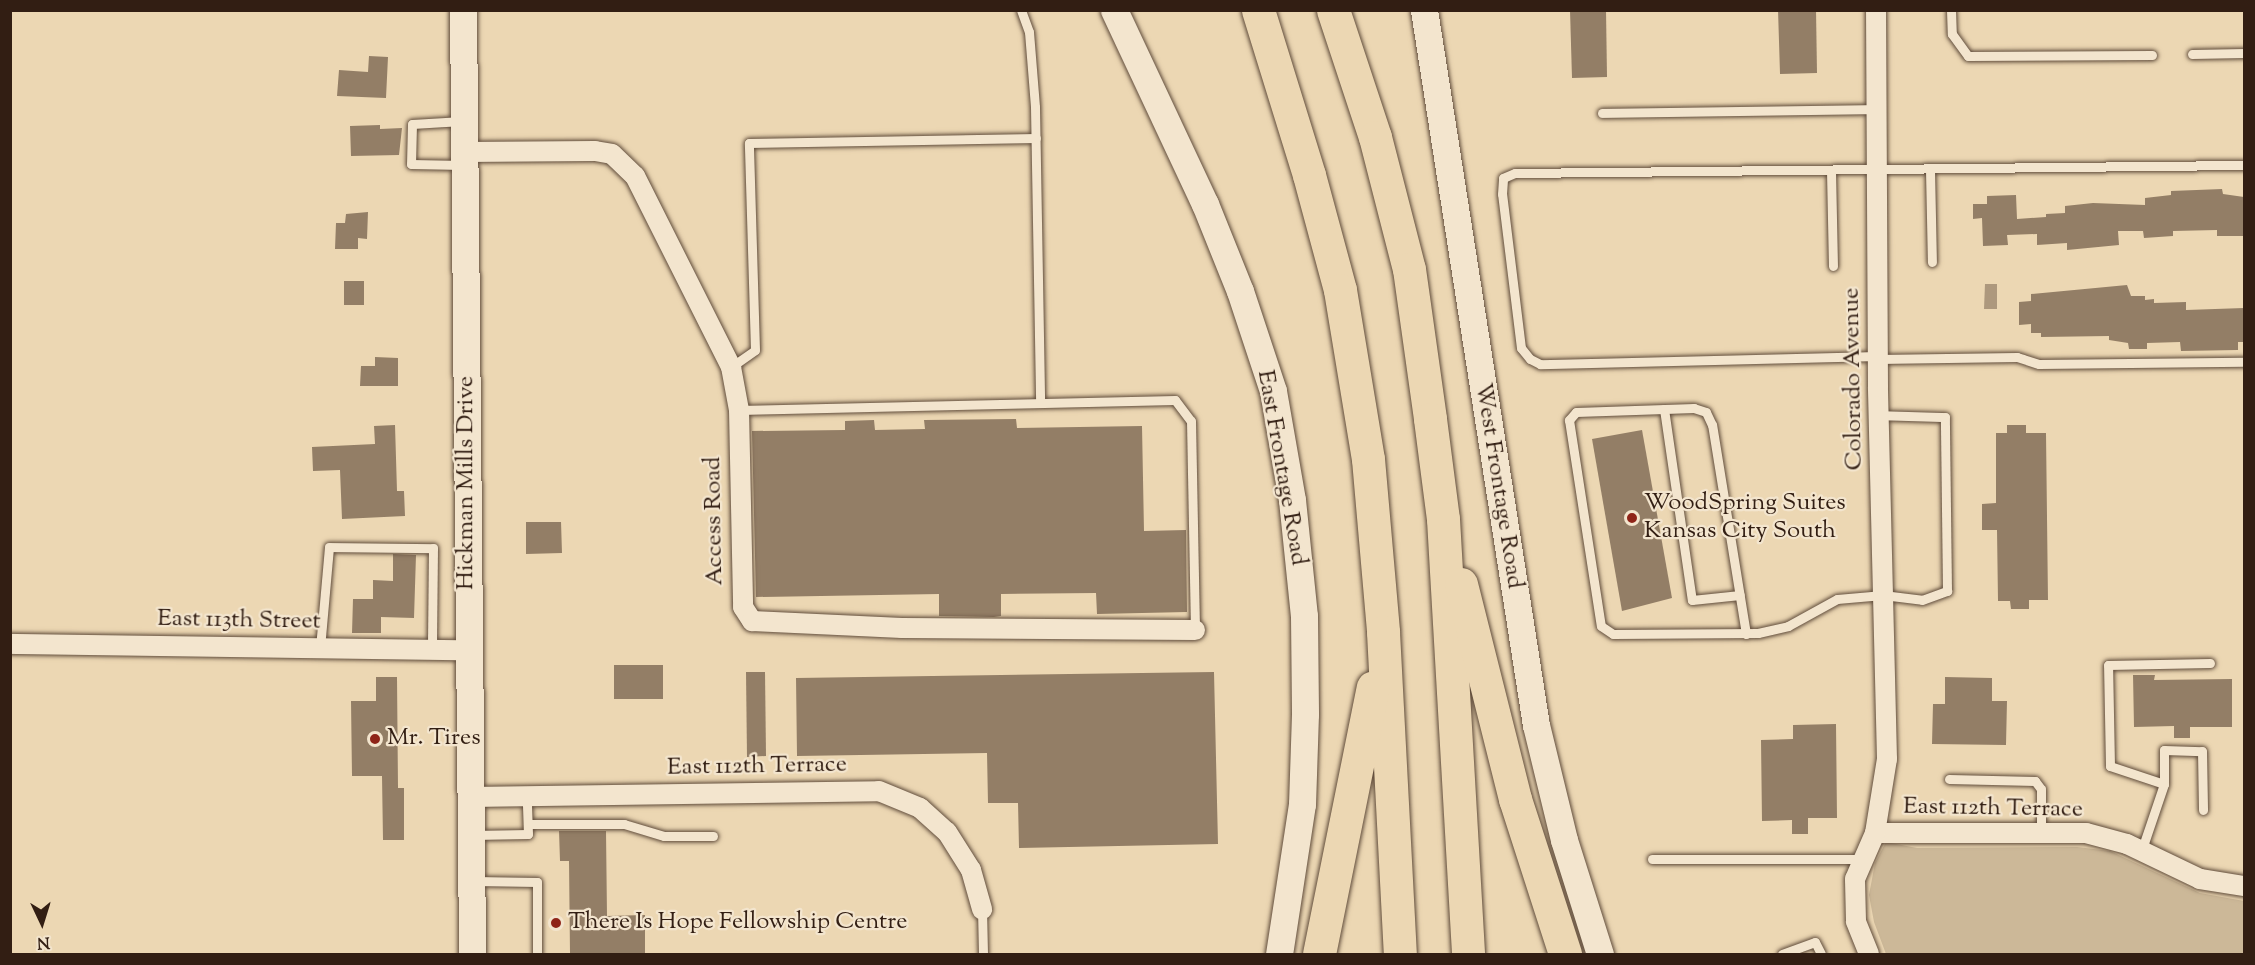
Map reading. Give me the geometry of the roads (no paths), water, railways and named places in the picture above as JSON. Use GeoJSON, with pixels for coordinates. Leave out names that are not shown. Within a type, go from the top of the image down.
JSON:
{"type":"FeatureCollection","features":[{"type":"Feature","properties":{"kind":"highway"},"geometry":{"type":"LineString","coordinates":[[1258,10],[1309,175],[1340,290],[1368,459],[1383,632],[1400,954]]}},
{"type":"Feature","properties":{"kind":"highway"},"geometry":{"type":"LineString","coordinates":[[1333,10],[1375,137],[1409,268],[1443,519],[1468,954]]}},
{"type":"Feature","properties":{"kind":"highway"},"geometry":{"type":"LineString","coordinates":[[1443,519],[1515,799],[1565,954]]}},
{"type":"Feature","properties":{"kind":"highway"},"geometry":{"type":"LineString","coordinates":[[1319,954],[1383,632]]}},
{"type":"Feature","properties":{"kind":"street","name":"Hickman Mills Drive"},"geometry":{"type":"LineString","coordinates":[[463,10],[472,954]]}},
{"type":"Feature","properties":{"kind":"street","name":"East Frontage Road"},"geometry":{"type":"LineString","coordinates":[[1114,10],[1205,204],[1240,291],[1273,391],[1292,500],[1304,616],[1305,670],[1302,804],[1279,954]]}},
{"type":"Feature","properties":{"kind":"street","name":"West Frontage Road"},"geometry":{"type":"LineString","coordinates":[[1424,10],[1536,725],[1564,840],[1600,954]]}},
{"type":"Feature","properties":{"kind":"street","name":"Colorado Avenue"},"geometry":{"type":"LineString","coordinates":[[1869,954],[1856,921],[1855,879],[1875,833],[1887,759],[1878,357],[1876,10]]}},
{"type":"Feature","properties":{"kind":"street","name":"Access Road"},"geometry":{"type":"LineString","coordinates":[[465,158],[596,151],[612,154],[624,164],[641,186],[731,367],[739,410],[743,607],[752,621],[902,628],[1195,630]]}},
{"type":"Feature","properties":{"kind":"street","name":"East 113th Street"},"geometry":{"type":"LineString","coordinates":[[10,644],[468,650]]}},
{"type":"Feature","properties":{"kind":"street","name":"East 112th Terrace"},"geometry":{"type":"LineString","coordinates":[[470,797],[879,791],[920,808],[947,832],[971,870],[982,909]]}},
{"type":"Feature","properties":{"kind":"street","name":"East 112th Terrace"},"geometry":{"type":"LineString","coordinates":[[1875,833],[2086,833],[2127,844],[2200,879],[2244,886]]}},
{"type":"Feature","properties":{"kind":"lane"},"geometry":{"type":"LineString","coordinates":[[1021,10],[1029,32],[1036,138],[1040,403]]}},
{"type":"Feature","properties":{"kind":"lane"},"geometry":{"type":"LineString","coordinates":[[1951,10],[1952,34],[1968,56],[2152,55]]}},
{"type":"Feature","properties":{"kind":"lane"},"geometry":{"type":"LineString","coordinates":[[2192,54],[2244,53]]}},
{"type":"Feature","properties":{"kind":"lane"},"geometry":{"type":"LineString","coordinates":[[1602,113],[1877,109]]}},
{"type":"Feature","properties":{"kind":"lane"},"geometry":{"type":"LineString","coordinates":[[465,120],[412,124],[411,164],[465,158]]}},
{"type":"Feature","properties":{"kind":"lane"},"geometry":{"type":"LineString","coordinates":[[731,367],[754,350],[749,143],[1036,138]]}},
{"type":"Feature","properties":{"kind":"lane"},"geometry":{"type":"LineString","coordinates":[[2244,165],[1832,171],[1515,172],[1503,177],[1502,194],[1521,348],[1530,360],[1540,364],[1878,357],[2017,357],[2039,364],[2244,362]]}},
{"type":"Feature","properties":{"kind":"lane"},"geometry":{"type":"LineString","coordinates":[[1930,170],[1932,262]]}},
{"type":"Feature","properties":{"kind":"lane"},"geometry":{"type":"LineString","coordinates":[[1832,171],[1833,266]]}},
{"type":"Feature","properties":{"kind":"lane"},"geometry":{"type":"LineString","coordinates":[[739,410],[1175,400],[1191,421],[1195,630]]}},
{"type":"Feature","properties":{"kind":"lane"},"geometry":{"type":"LineString","coordinates":[[1746,633],[1712,425],[1706,412],[1664,409],[1576,412],[1569,420],[1596,615],[1601,626],[1612,634],[1746,633],[1788,626],[1837,599],[1883,595],[1922,600],[1947,591],[1945,417],[1879,415]]}},
{"type":"Feature","properties":{"kind":"lane"},"geometry":{"type":"LineString","coordinates":[[1664,409],[1692,600],[1740,595]]}},
{"type":"Feature","properties":{"kind":"lane"},"geometry":{"type":"LineString","coordinates":[[320,648],[328,547],[433,548],[432,649]]}},
{"type":"Feature","properties":{"kind":"lane"},"geometry":{"type":"LineString","coordinates":[[2164,784],[2110,766],[2108,665],[2210,663]]}},
{"type":"Feature","properties":{"kind":"lane"},"geometry":{"type":"LineString","coordinates":[[2141,852],[2164,784],[2164,750],[2202,751],[2203,810]]}},
{"type":"Feature","properties":{"kind":"lane"},"geometry":{"type":"LineString","coordinates":[[1949,779],[2034,781],[2041,789],[2041,833]]}},
{"type":"Feature","properties":{"kind":"lane"},"geometry":{"type":"LineString","coordinates":[[471,836],[528,834],[528,796]]}},
{"type":"Feature","properties":{"kind":"lane"},"geometry":{"type":"LineString","coordinates":[[528,824],[624,824],[664,836],[713,836]]}},
{"type":"Feature","properties":{"kind":"lane"},"geometry":{"type":"LineString","coordinates":[[1652,859],[1862,859]]}},
{"type":"Feature","properties":{"kind":"lane"},"geometry":{"type":"LineString","coordinates":[[471,880],[537,882],[537,954]]}},
{"type":"Feature","properties":{"kind":"lane"},"geometry":{"type":"LineString","coordinates":[[982,909],[983,954]]}},
{"type":"Feature","properties":{"kind":"lane"},"geometry":{"type":"LineString","coordinates":[[1782,954],[1815,942],[1821,954]]}},
{"type":"Feature","properties":{"kind":"place","name":"WoodSpring Suites Kansas City South"},"geometry":{"type":"Point","coordinates":[1632,518]}},
{"type":"Feature","properties":{"kind":"place","name":"Mr. Tires"},"geometry":{"type":"Point","coordinates":[375,739]}},
{"type":"Feature","properties":{"kind":"place","name":"There Is Hope Fellowship Centre"},"geometry":{"type":"Point","coordinates":[556,923]}}]}
